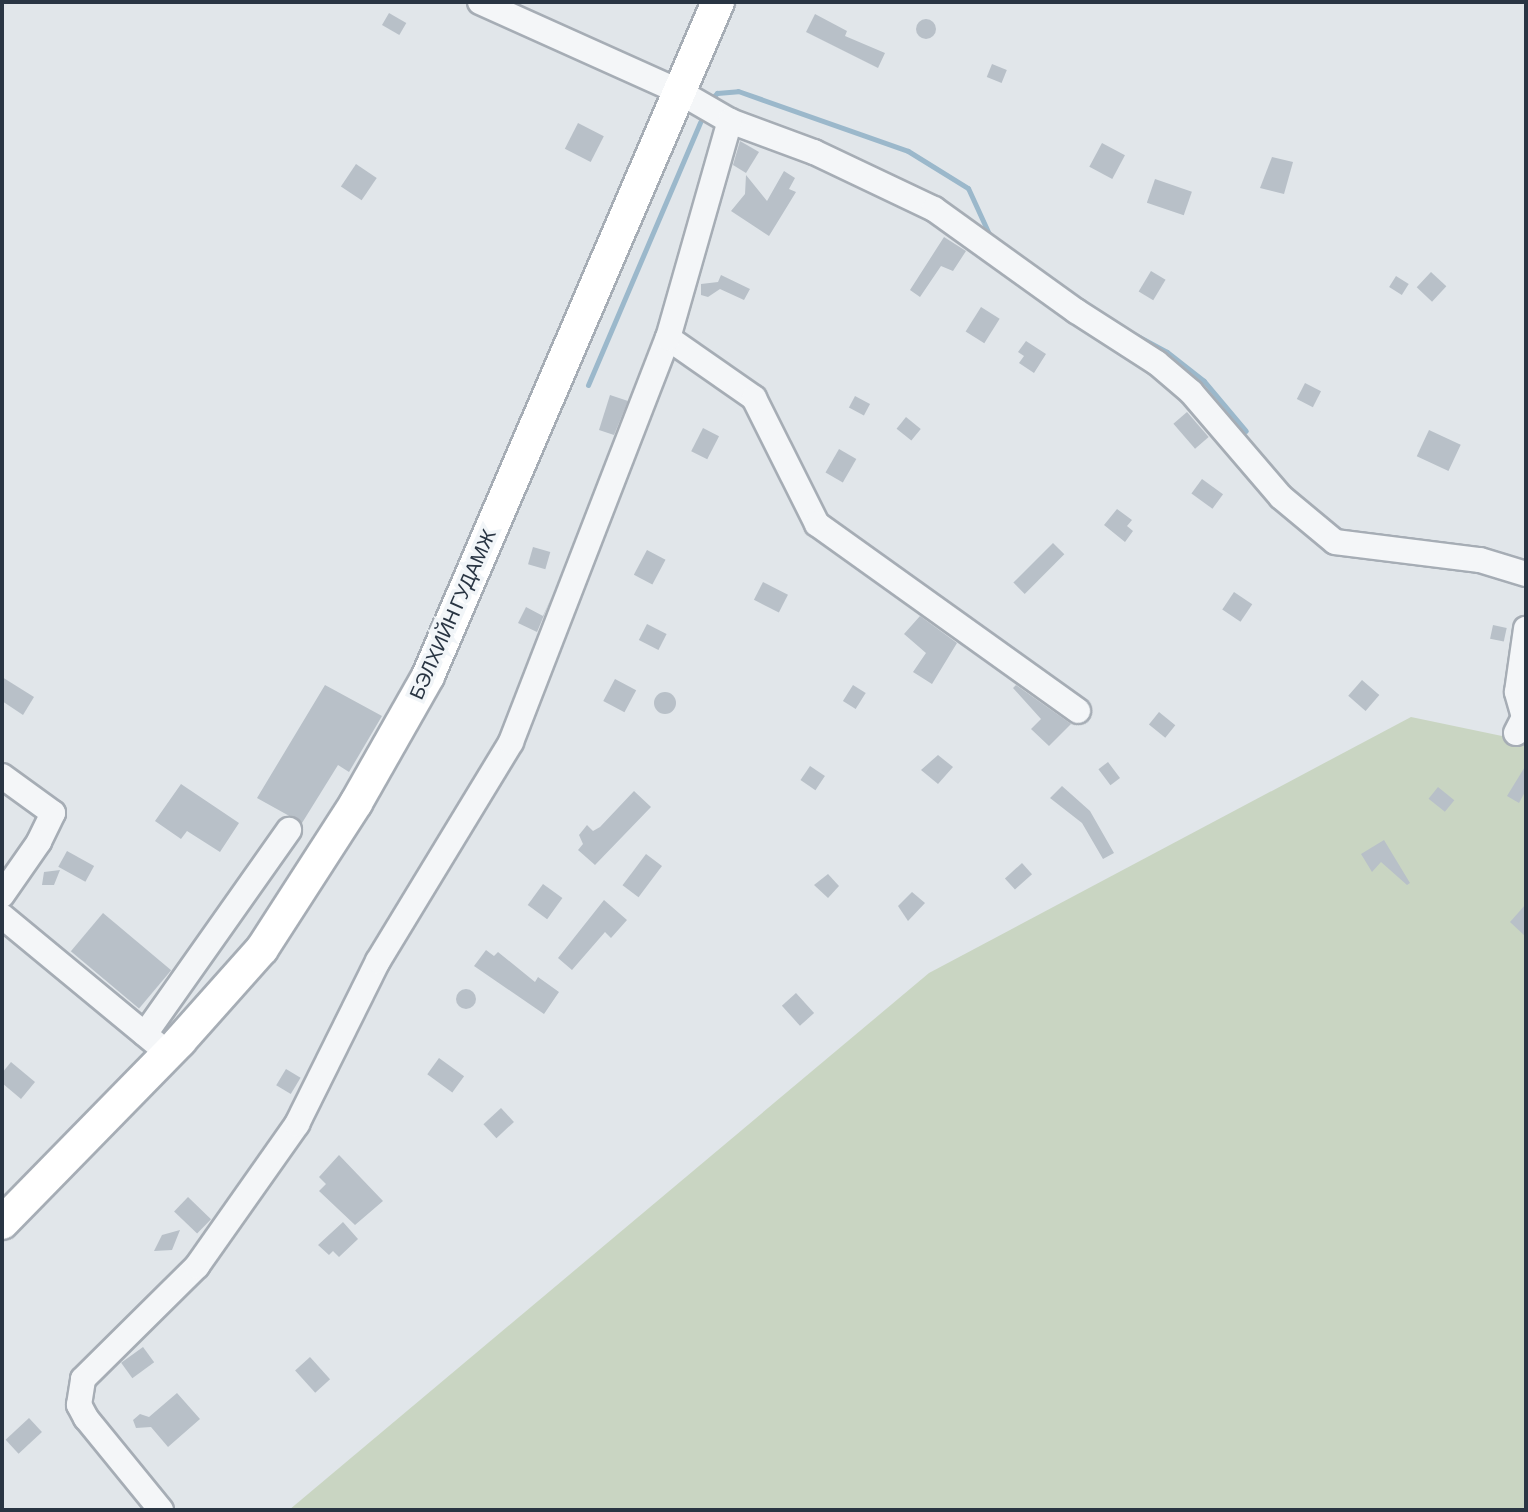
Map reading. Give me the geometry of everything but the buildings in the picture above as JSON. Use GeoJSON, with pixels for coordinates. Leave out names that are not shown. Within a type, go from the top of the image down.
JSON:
{"type":"FeatureCollection","features":[{"type":"Feature","properties":{"kind":"main road","name":"БЭЛХИЙН ГУДАМЖ"},"geometry":{"type":"LineString","coordinates":[[6,1211],[156,1044],[262,949],[356,803],[428,676],[718,2]]}},
{"type":"Feature","properties":{"kind":"street"},"geometry":{"type":"LineString","coordinates":[[480,2],[678,91],[730,121],[814,152],[934,209],[1076,311],[1157,363],[1191,392],[1281,497],[1335,542],[1480,560],[1526,574]]}},
{"type":"Feature","properties":{"kind":"street"},"geometry":{"type":"LineString","coordinates":[[161,1510],[86,1418],[79,1405],[83,1379],[197,1266],[297,1124],[378,961],[517,730],[668,338],[730,121]]}},
{"type":"Feature","properties":{"kind":"street"},"geometry":{"type":"LineString","coordinates":[[668,338],[754,398],[817,524],[1078,711]]}},
{"type":"Feature","properties":{"kind":"street"},"geometry":{"type":"LineString","coordinates":[[1516,733],[1524,717],[1517,692],[1526,629]]}},
{"type":"Feature","properties":{"kind":"street"},"geometry":{"type":"LineString","coordinates":[[2,776],[53,813],[39,842],[2,895]]}},
{"type":"Feature","properties":{"kind":"street"},"geometry":{"type":"LineString","coordinates":[[2,916],[156,1044],[289,830]]}},
{"type":"Feature","properties":{"kind":"green space"},"geometry":{"type":"Polygon","coordinates":[[[1411,717],[1526,741],[1526,1510],[289,1510],[929,973],[1411,717]]]}},
{"type":"Feature","properties":{"kind":"waterway"},"geometry":{"type":"LineString","coordinates":[[710,100],[717,93],[738,91],[908,151],[968,188],[990,236]]}},
{"type":"Feature","properties":{"kind":"waterway"},"geometry":{"type":"LineString","coordinates":[[588,385],[700,122]]}},
{"type":"Feature","properties":{"kind":"waterway"},"geometry":{"type":"LineString","coordinates":[[1130,332],[1167,352],[1204,381],[1246,431]]}}]}
